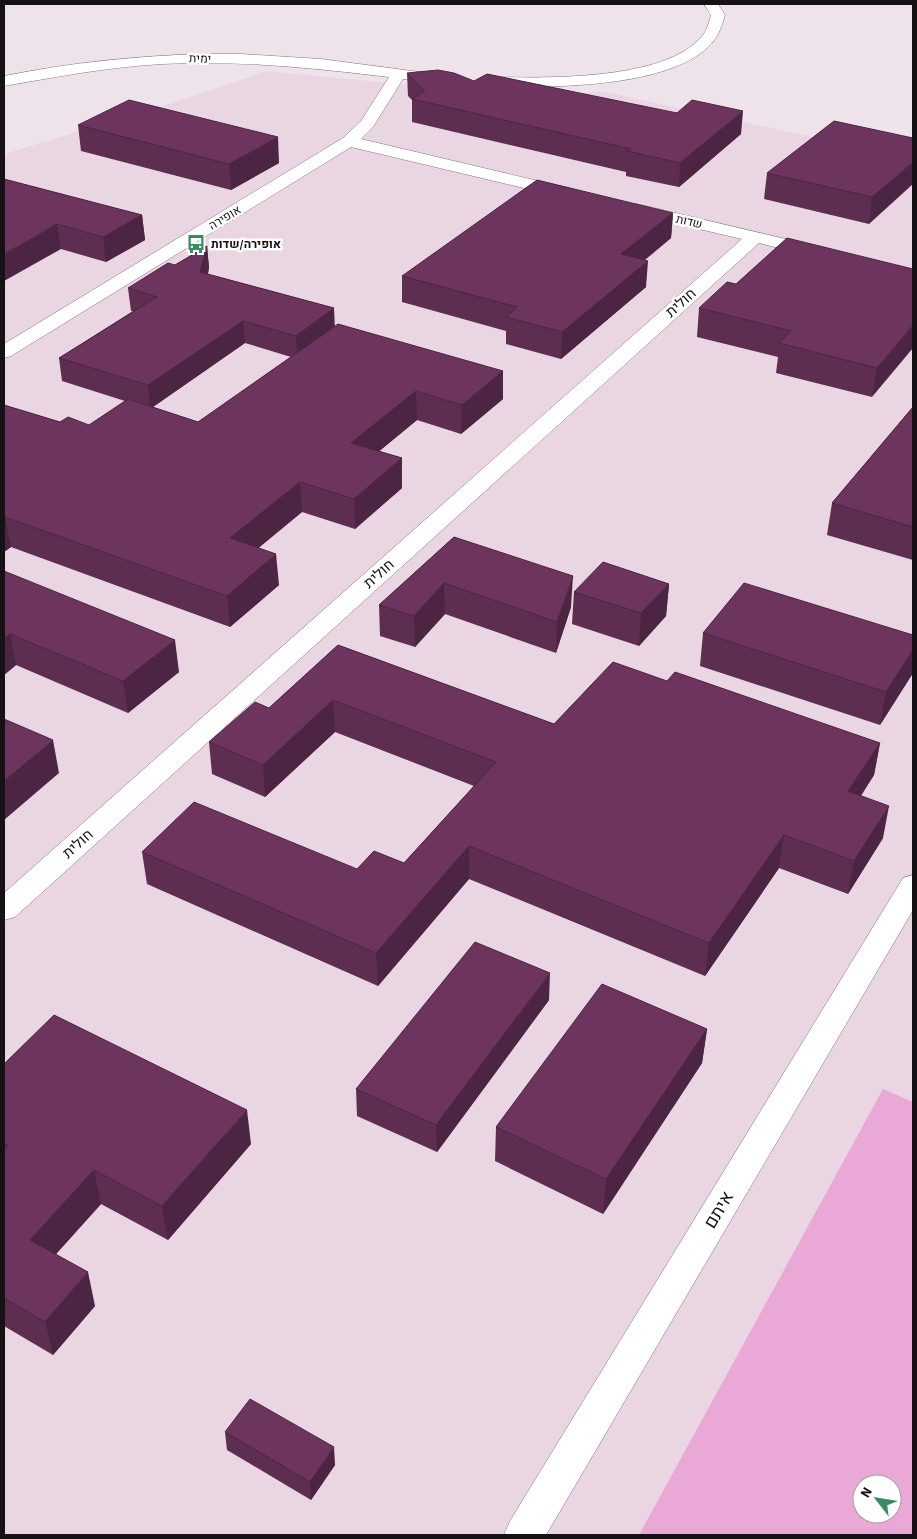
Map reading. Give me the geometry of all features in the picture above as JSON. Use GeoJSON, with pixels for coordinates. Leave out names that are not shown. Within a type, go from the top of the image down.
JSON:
{"type":"FeatureCollection","features":[{"type":"Feature","properties":{"kind":"street"},"geometry":{"type":"LineString","coordinates":[[478,82],[550,83],[596,79],[641,72],[674,62],[695,51],[707,40],[718,15],[711,4]]}},
{"type":"Feature","properties":{"kind":"street","name":"ימית"},"geometry":{"type":"LineString","coordinates":[[4,81],[84,66],[168,59],[320,64],[458,80]]}},
{"type":"Feature","properties":{"kind":"street","name":"אופירה"},"geometry":{"type":"LineString","coordinates":[[4,352],[349,141],[366,124],[398,74]]}},
{"type":"Feature","properties":{"kind":"street"},"geometry":{"type":"LineString","coordinates":[[349,141],[581,196]]}},
{"type":"Feature","properties":{"kind":"street","name":"שדות"},"geometry":{"type":"LineString","coordinates":[[619,205],[829,255]]}},
{"type":"Feature","properties":{"kind":"street","name":"חולית"},"geometry":{"type":"LineString","coordinates":[[4,910],[754,237]]}},
{"type":"Feature","properties":{"kind":"street","name":"איתם"},"geometry":{"type":"LineString","coordinates":[[524,1535],[913,885]]}},
{"type":"Feature","properties":{"kind":"shaded area"},"geometry":{"type":"Polygon","coordinates":[[[267,71],[544,98],[601,91],[913,159],[913,1535],[4,1535],[4,154],[150,110],[267,71]]]}},
{"type":"Feature","properties":{"kind":"shaded area"},"geometry":{"type":"Polygon","coordinates":[[[883,1089],[913,1102],[913,1535],[639,1535],[883,1089]]]}},
{"type":"Feature","properties":{"kind":"building"},"geometry":{"type":"Polygon","coordinates":[[[438,70],[454,73],[474,81],[487,74],[677,113],[692,100],[743,111],[680,163],[627,151],[631,149],[412,99],[425,91],[407,73],[438,70]]]}},
{"type":"Feature","properties":{"kind":"building"},"geometry":{"type":"Polygon","coordinates":[[[129,100],[278,137],[229,164],[78,125],[129,100]]]}},
{"type":"Feature","properties":{"kind":"building"},"geometry":{"type":"Polygon","coordinates":[[[834,121],[913,138],[913,162],[872,197],[767,173],[834,121]]]}},
{"type":"Feature","properties":{"kind":"building"},"geometry":{"type":"Polygon","coordinates":[[[4,179],[142,215],[103,237],[57,224],[4,254],[4,179]]]}},
{"type":"Feature","properties":{"kind":"building"},"geometry":{"type":"Polygon","coordinates":[[[537,180],[673,213],[621,254],[648,261],[562,332],[506,317],[517,307],[402,276],[537,180]]]}},
{"type":"Feature","properties":{"kind":"building"},"geometry":{"type":"Polygon","coordinates":[[[787,238],[913,269],[913,325],[877,368],[779,343],[791,331],[699,308],[727,282],[736,284],[787,238]]]}},
{"type":"Feature","properties":{"kind":"building"},"geometry":{"type":"Polygon","coordinates":[[[207,246],[200,272],[334,308],[296,336],[243,321],[148,385],[59,358],[157,297],[128,288],[168,263],[175,265],[207,246]]]}},
{"type":"Feature","properties":{"kind":"building"},"geometry":{"type":"Polygon","coordinates":[[[338,324],[503,371],[462,405],[416,391],[351,443],[402,458],[354,499],[300,482],[230,538],[276,554],[227,596],[4,518],[4,405],[60,422],[68,417],[89,425],[128,399],[198,422],[338,324]]]}},
{"type":"Feature","properties":{"kind":"building"},"geometry":{"type":"Polygon","coordinates":[[[913,407],[913,527],[832,503],[913,407]]]}},
{"type":"Feature","properties":{"kind":"building"},"geometry":{"type":"Polygon","coordinates":[[[454,537],[573,576],[557,622],[444,583],[414,616],[379,605],[454,537]]]}},
{"type":"Feature","properties":{"kind":"building"},"geometry":{"type":"Polygon","coordinates":[[[603,562],[669,584],[641,613],[574,592],[603,562]]]}},
{"type":"Feature","properties":{"kind":"building"},"geometry":{"type":"Polygon","coordinates":[[[4,571],[175,640],[123,681],[10,634],[4,638],[4,571]]]}},
{"type":"Feature","properties":{"kind":"building"},"geometry":{"type":"Polygon","coordinates":[[[744,583],[913,635],[913,650],[886,692],[703,633],[744,583]]]}},
{"type":"Feature","properties":{"kind":"building"},"geometry":{"type":"Polygon","coordinates":[[[338,645],[554,724],[613,662],[667,681],[675,672],[880,743],[848,791],[889,806],[854,861],[784,835],[709,943],[469,846],[376,953],[142,852],[194,802],[357,869],[374,851],[404,863],[496,762],[333,700],[263,765],[209,742],[255,702],[269,708],[338,645]]]}},
{"type":"Feature","properties":{"kind":"building"},"geometry":{"type":"Polygon","coordinates":[[[4,719],[53,740],[4,781],[4,719]]]}},
{"type":"Feature","properties":{"kind":"building"},"geometry":{"type":"Polygon","coordinates":[[[475,942],[550,973],[436,1125],[356,1089],[475,942]]]}},
{"type":"Feature","properties":{"kind":"building"},"geometry":{"type":"Polygon","coordinates":[[[602,984],[707,1029],[606,1179],[496,1127],[602,984]]]}},
{"type":"Feature","properties":{"kind":"building"},"geometry":{"type":"Polygon","coordinates":[[[54,1015],[247,1110],[162,1206],[94,1170],[30,1240],[88,1272],[45,1322],[4,1298],[4,1150],[8,1146],[4,1144],[4,1064],[54,1015]]]}},
{"type":"Feature","properties":{"kind":"building"},"geometry":{"type":"Polygon","coordinates":[[[250,1399],[334,1447],[310,1482],[225,1432],[250,1399]]]}},
{"type":"Feature","properties":{"kind":"place","name":"אופירה/שדות"},"geometry":{"type":"Point","coordinates":[196,244]}}]}
